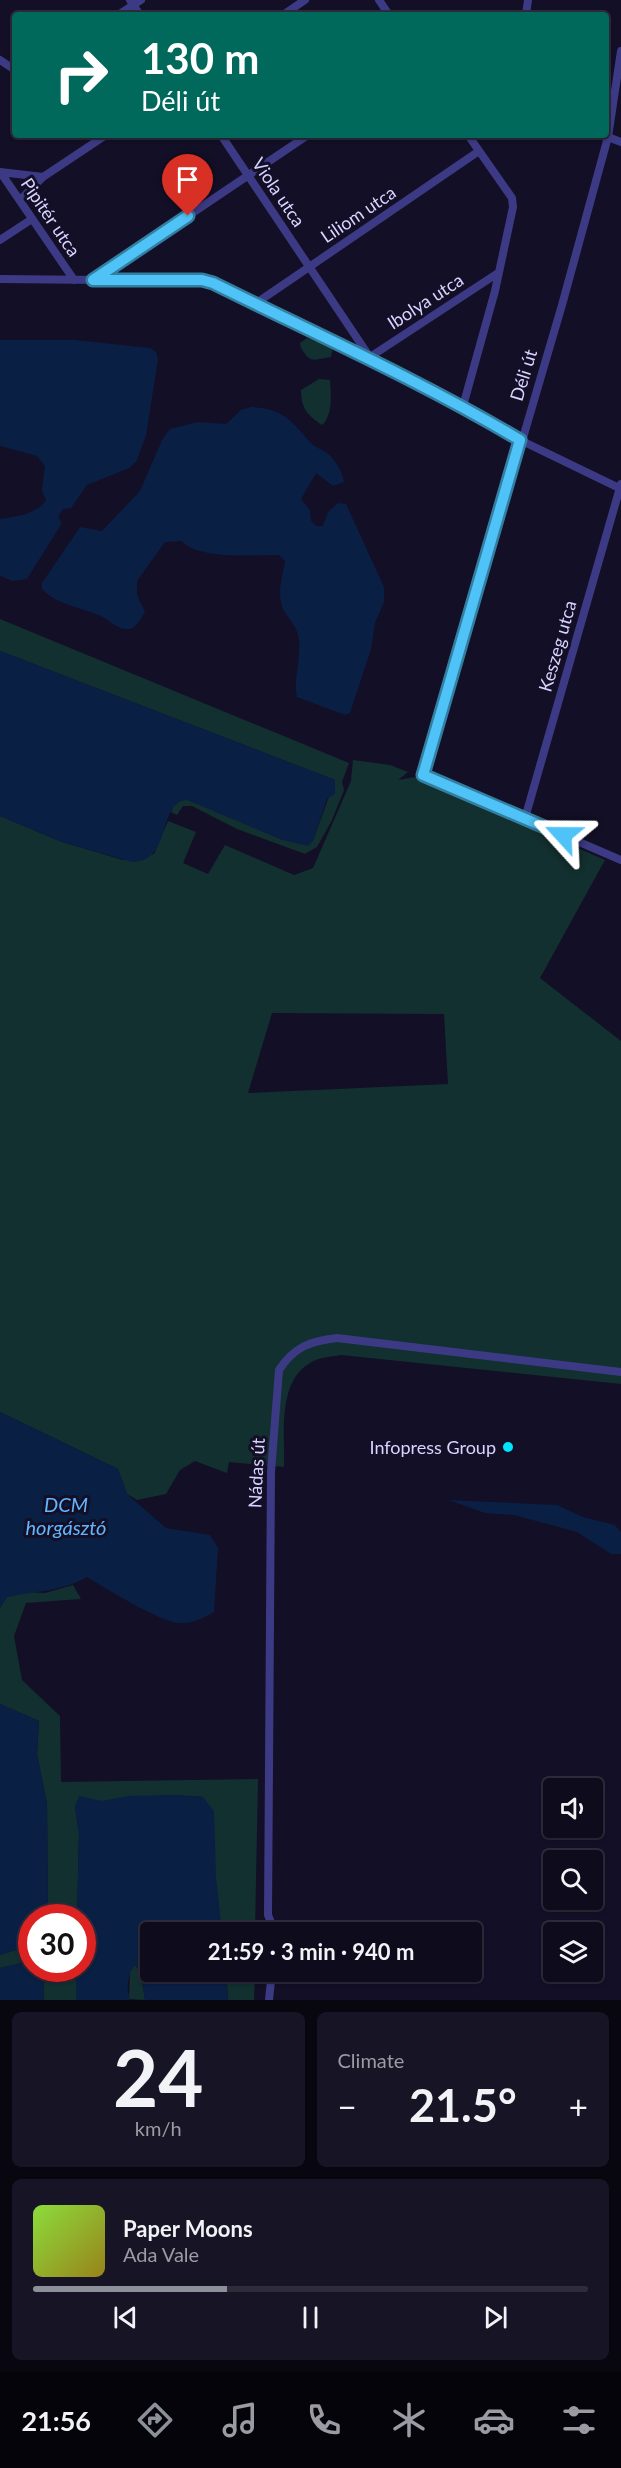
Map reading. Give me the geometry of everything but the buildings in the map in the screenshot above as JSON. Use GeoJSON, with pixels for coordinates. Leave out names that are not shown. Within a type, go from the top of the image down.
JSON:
{"type":"FeatureCollection","features":[{"type":"Feature","properties":{"kind":"street"},"geometry":{"type":"LineString","coordinates":[[287,12],[305,0]]}},
{"type":"Feature","properties":{"kind":"street"},"geometry":{"type":"LineString","coordinates":[[122,12],[134,2]]}},
{"type":"Feature","properties":{"kind":"street","name":"Déli út"},"geometry":{"type":"LineString","coordinates":[[609,130],[621,51]]}},
{"type":"Feature","properties":{"kind":"street"},"geometry":{"type":"LineString","coordinates":[[20,200],[42,177],[101,138]]}},
{"type":"Feature","properties":{"kind":"street","name":"Viola utca"},"geometry":{"type":"LineString","coordinates":[[223,138],[370,357]]}},
{"type":"Feature","properties":{"kind":"street"},"geometry":{"type":"LineString","coordinates":[[93,280],[304,138]]}},
{"type":"Feature","properties":{"kind":"street"},"geometry":{"type":"LineString","coordinates":[[463,406],[498,273],[513,202],[470,138]]}},
{"type":"Feature","properties":{"kind":"street","name":"Déli út"},"geometry":{"type":"LineString","coordinates":[[525,818],[423,775],[520,440],[562,305],[608,138]]}},
{"type":"Feature","properties":{"kind":"street","name":"Liliom utca"},"geometry":{"type":"LineString","coordinates":[[255,304],[479,151]]}},
{"type":"Feature","properties":{"kind":"street"},"geometry":{"type":"LineString","coordinates":[[0,172],[42,177]]}},
{"type":"Feature","properties":{"kind":"street","name":"Pipitér utca"},"geometry":{"type":"LineString","coordinates":[[0,172],[74,280]]}},
{"type":"Feature","properties":{"kind":"street"},"geometry":{"type":"LineString","coordinates":[[0,240],[32,219]]}},
{"type":"Feature","properties":{"kind":"street","name":"Ibolya utca"},"geometry":{"type":"LineString","coordinates":[[370,357],[498,273]]}},
{"type":"Feature","properties":{"kind":"street"},"geometry":{"type":"LineString","coordinates":[[0,279],[207,281],[370,357],[463,406],[520,440],[620,487]]}},
{"type":"Feature","properties":{"kind":"street","name":"Keszeg utca"},"geometry":{"type":"LineString","coordinates":[[525,818],[620,487]]}},
{"type":"Feature","properties":{"kind":"street"},"geometry":{"type":"LineString","coordinates":[[525,818],[621,860]]}},
{"type":"Feature","properties":{"kind":"street","name":"Nádas út"},"geometry":{"type":"LineString","coordinates":[[271,1922],[268,1915],[271,1472],[279,1370],[288,1356],[300,1346],[337,1338],[621,1372]]}},
{"type":"Feature","properties":{"kind":"street"},"geometry":{"type":"LineString","coordinates":[[269,2000],[271,1982]]}},
{"type":"Feature","properties":{"kind":"green space"},"geometry":{"type":"Polygon","coordinates":[[[307,338],[333,347],[331,357],[314,360],[309,358],[300,344],[307,338]]]}},
{"type":"Feature","properties":{"kind":"green space"},"geometry":{"type":"Polygon","coordinates":[[[319,379],[330,380],[330,410],[322,425],[306,410],[301,396],[301,390],[319,379]]]}},
{"type":"Feature","properties":{"kind":"green space"},"geometry":{"type":"Polygon","coordinates":[[[0,619],[349,763],[342,782],[344,790],[332,820],[317,847],[305,854],[237,829],[192,806],[183,806],[177,815],[171,812],[175,803],[187,799],[283,840],[313,841],[335,780],[0,651],[0,619]]]}},
{"type":"Feature","properties":{"kind":"green space"},"geometry":{"type":"Polygon","coordinates":[[[353,760],[390,765],[408,772],[398,780],[415,777],[605,860],[540,978],[621,1041],[621,1384],[341,1355],[321,1358],[299,1372],[292,1383],[285,1410],[284,1467],[229,1462],[227,1473],[195,1461],[180,1470],[166,1494],[137,1500],[127,1494],[118,1469],[0,1412],[0,816],[62,842],[123,860],[154,854],[168,821],[196,832],[183,863],[208,874],[225,845],[294,875],[313,868],[351,781],[353,760]],[[272,1013],[248,1093],[448,1084],[444,1014],[272,1013]]]}},
{"type":"Feature","properties":{"kind":"green space"},"geometry":{"type":"Polygon","coordinates":[[[73,1585],[81,1599],[26,1603],[14,1636],[22,1680],[60,1716],[61,1782],[258,1779],[255,1922],[221,1922],[203,1797],[170,1795],[139,1797],[75,1806],[79,1834],[77,1904],[48,1904],[47,1804],[37,1754],[39,1721],[0,1704],[0,1608],[7,1597],[28,1592],[45,1593],[73,1585]]]}},
{"type":"Feature","properties":{"kind":"green space"},"geometry":{"type":"Polygon","coordinates":[[[18,1949],[18,1964],[0,1968],[0,1955],[18,1949]]]}},
{"type":"Feature","properties":{"kind":"green space"},"geometry":{"type":"Polygon","coordinates":[[[135,1964],[140,1972],[145,2000],[129,1999],[130,1971],[135,1964]]]}},
{"type":"Feature","properties":{"kind":"green space"},"geometry":{"type":"Polygon","coordinates":[[[43,1982],[76,1982],[76,2000],[44,2000],[43,1982]]]}},
{"type":"Feature","properties":{"kind":"green space"},"geometry":{"type":"Polygon","coordinates":[[[227,1982],[255,1982],[254,2000],[228,2000],[227,1982]]]}},
{"type":"Feature","properties":{"kind":"water"},"geometry":{"type":"Polygon","coordinates":[[[0,340],[75,340],[150,348],[156,352],[158,359],[146,436],[136,462],[129,468],[87,485],[71,508],[63,509],[58,517],[62,523],[27,579],[13,581],[0,576],[0,519],[26,514],[42,505],[46,500],[42,490],[45,466],[37,456],[0,446],[0,340]]]}},
{"type":"Feature","properties":{"kind":"water"},"geometry":{"type":"Polygon","coordinates":[[[251,407],[280,413],[312,444],[331,456],[344,482],[333,486],[316,473],[301,499],[310,510],[311,521],[316,526],[323,526],[328,512],[338,503],[346,504],[384,587],[384,602],[375,623],[371,649],[350,713],[345,715],[297,697],[299,640],[296,629],[281,603],[280,587],[285,561],[279,555],[213,554],[190,547],[182,541],[165,542],[137,581],[137,595],[145,612],[137,624],[130,629],[114,625],[101,616],[55,599],[42,589],[42,583],[80,527],[102,531],[140,491],[162,440],[170,429],[198,422],[226,424],[241,410],[251,407]]]}},
{"type":"Feature","properties":{"kind":"water"},"geometry":{"type":"Polygon","coordinates":[[[0,651],[335,780],[335,794],[327,799],[313,841],[308,846],[283,840],[187,800],[178,803],[172,810],[160,843],[154,852],[145,859],[132,862],[62,842],[0,816],[0,651]]]}},
{"type":"Feature","properties":{"kind":"water","name":"DCM horgásztó"},"geometry":{"type":"Polygon","coordinates":[[[0,1412],[118,1469],[127,1494],[166,1528],[210,1535],[218,1548],[214,1612],[188,1623],[170,1621],[133,1604],[87,1577],[57,1589],[7,1597],[0,1608],[0,1412]]]}},
{"type":"Feature","properties":{"kind":"water"},"geometry":{"type":"Polygon","coordinates":[[[448,1500],[557,1505],[583,1517],[615,1525],[621,1532],[621,1554],[611,1554],[577,1532],[514,1515],[485,1513],[448,1500]]]}},
{"type":"Feature","properties":{"kind":"water"},"geometry":{"type":"Polygon","coordinates":[[[0,1704],[39,1721],[37,1754],[47,1804],[48,1904],[18,1904],[18,1949],[0,1955],[0,1704]]]}},
{"type":"Feature","properties":{"kind":"water"},"geometry":{"type":"Polygon","coordinates":[[[79,1796],[102,1801],[128,1796],[203,1797],[214,1811],[216,1877],[221,1922],[140,1922],[140,1972],[135,1965],[130,1973],[128,1991],[130,2000],[76,2000],[76,1982],[96,1982],[96,1904],[77,1904],[79,1834],[75,1806],[79,1796]]]}},
{"type":"Feature","properties":{"kind":"water"},"geometry":{"type":"Polygon","coordinates":[[[18,1964],[18,1982],[43,1982],[44,2000],[0,2000],[0,1968],[18,1964]]]}},
{"type":"Feature","properties":{"kind":"water"},"geometry":{"type":"Polygon","coordinates":[[[142,1982],[227,1982],[228,2000],[145,2000],[142,1982]]]}},
{"type":"Feature","properties":{"kind":"place","name":"Infopress Group"},"geometry":{"type":"Point","coordinates":[508,1447]}},
{"type":"Feature","properties":{"kind":"route"},"geometry":{"type":"LineString","coordinates":[[188,216],[93,280],[202,280],[213,283],[370,357],[463,406],[520,440],[423,775],[563,835]]}}]}
